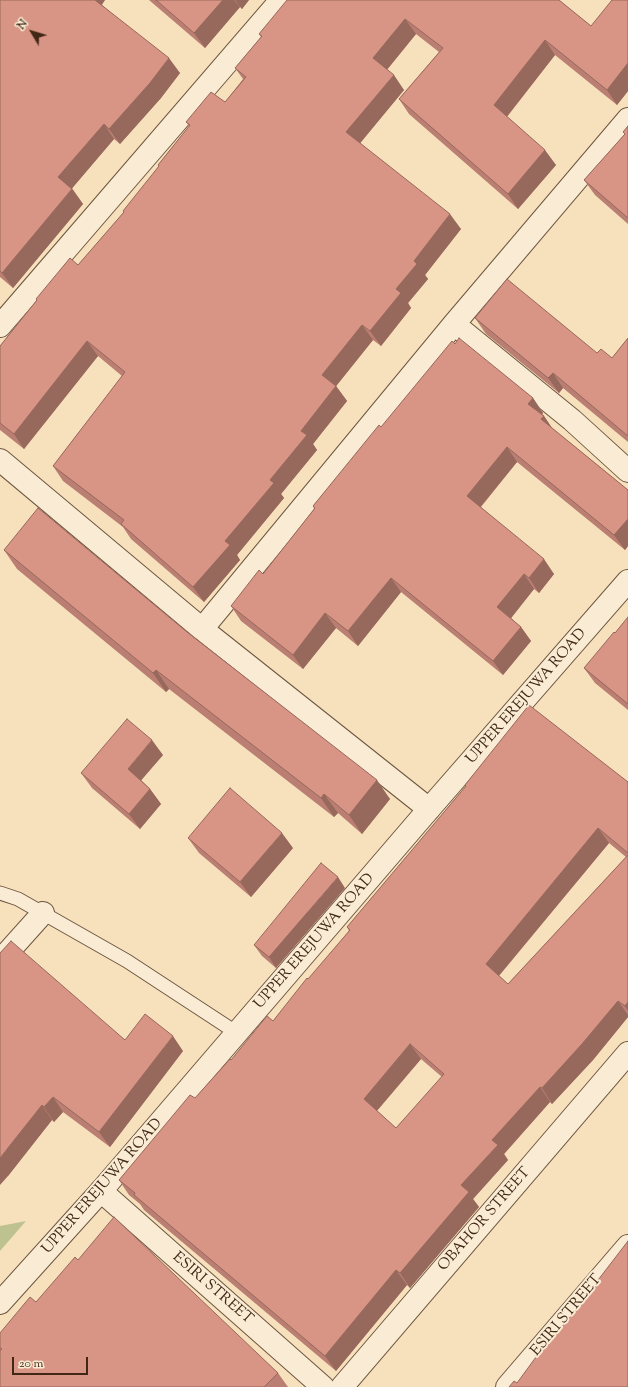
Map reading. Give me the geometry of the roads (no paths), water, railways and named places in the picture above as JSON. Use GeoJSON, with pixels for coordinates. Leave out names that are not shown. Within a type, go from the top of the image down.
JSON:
{"type":"FeatureCollection","features":[{"type":"Feature","properties":{"kind":"street"},"geometry":{"type":"LineString","coordinates":[[0,326],[281,0]]}},
{"type":"Feature","properties":{"kind":"street"},"geometry":{"type":"LineString","coordinates":[[202,629],[454,324],[628,118]]}},
{"type":"Feature","properties":{"kind":"street"},"geometry":{"type":"LineString","coordinates":[[454,324],[572,420],[628,471]]}},
{"type":"Feature","properties":{"kind":"street"},"geometry":{"type":"LineString","coordinates":[[0,460],[202,629],[429,809]]}},
{"type":"Feature","properties":{"kind":"street","name":"UPPER EREJUWA ROAD"},"geometry":{"type":"LineString","coordinates":[[0,1303],[101,1191],[429,809],[628,581]]}},
{"type":"Feature","properties":{"kind":"street"},"geometry":{"type":"LineString","coordinates":[[0,961],[43,913]]}},
{"type":"Feature","properties":{"kind":"street","name":"OBAHOR STREET"},"geometry":{"type":"LineString","coordinates":[[342,1387],[628,1053]]}},
{"type":"Feature","properties":{"kind":"street","name":"ESIRI STREET"},"geometry":{"type":"LineString","coordinates":[[101,1191],[322,1387]]}},
{"type":"Feature","properties":{"kind":"street","name":"ESIRI STREET"},"geometry":{"type":"LineString","coordinates":[[507,1387],[628,1246]]}},
{"type":"Feature","properties":{"kind":"lane"},"geometry":{"type":"LineString","coordinates":[[0,893],[18,899],[127,961],[237,1033]]}}]}
